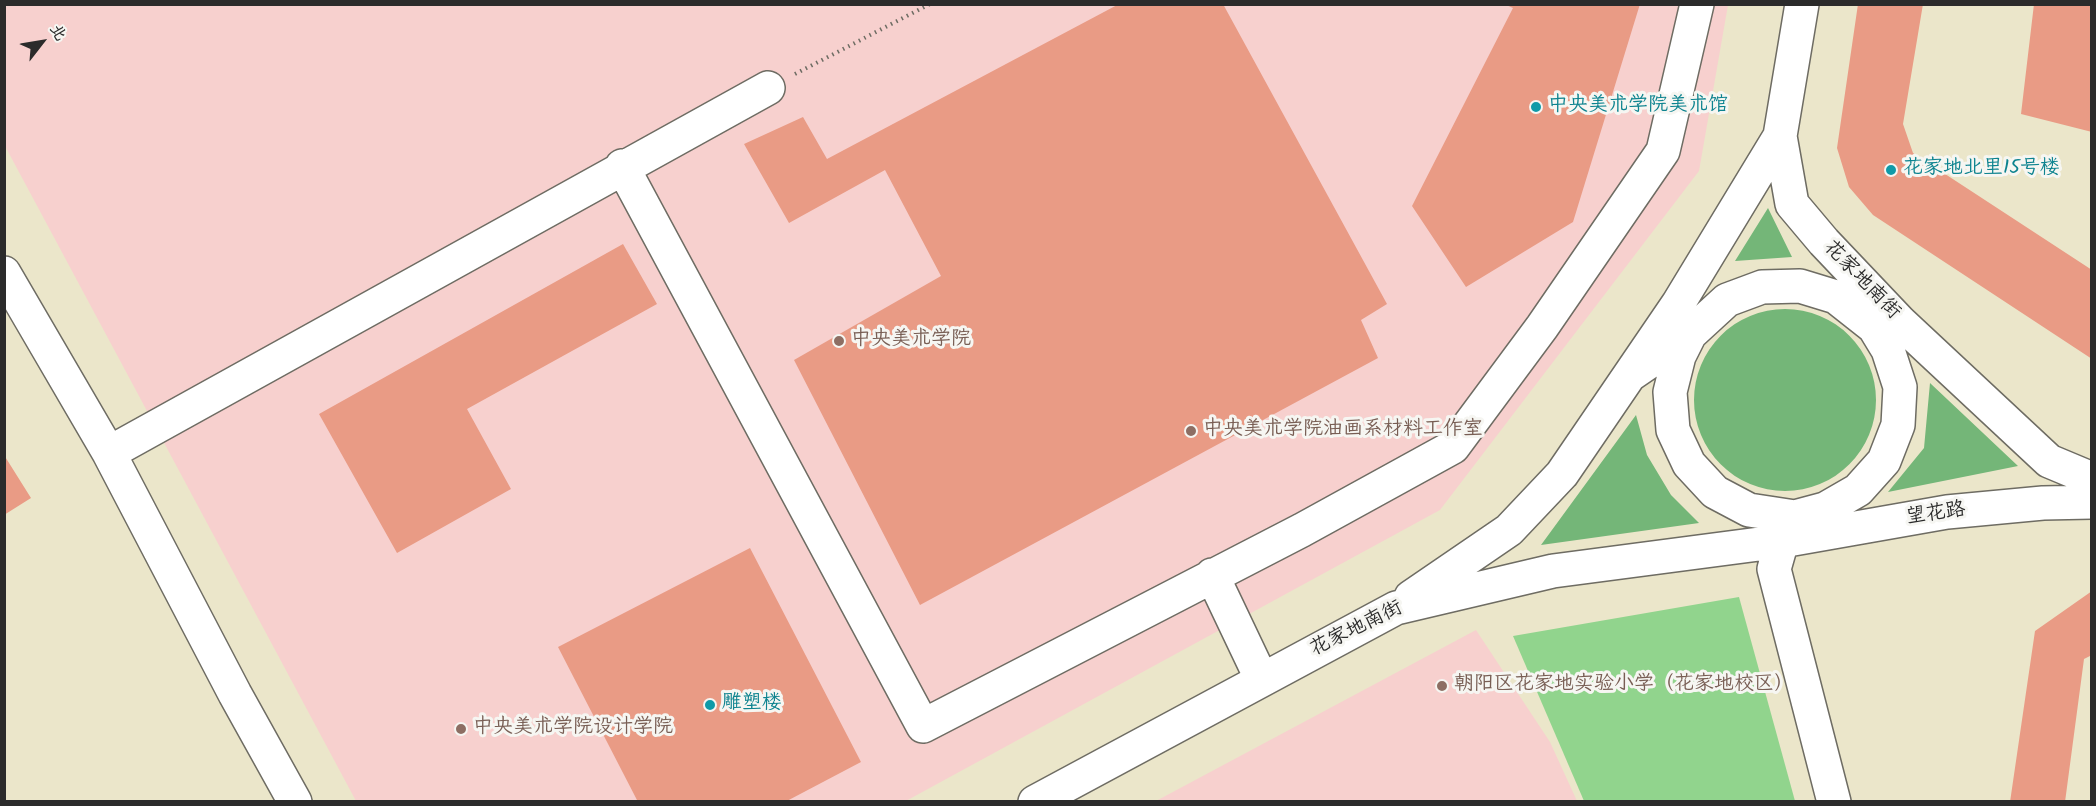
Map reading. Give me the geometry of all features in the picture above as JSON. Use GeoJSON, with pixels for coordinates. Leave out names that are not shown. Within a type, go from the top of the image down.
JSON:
{"type":"FeatureCollection","features":[{"type":"Feature","properties":{"kind":"street"},"geometry":{"type":"LineString","coordinates":[[622,166],[922,726],[1454,447],[1542,327],[1663,151],[1697,4]]}},
{"type":"Feature","properties":{"kind":"street","name":"花家地南街"},"geometry":{"type":"LineString","coordinates":[[1802,4],[1779,136],[1792,204],[1824,242],[1930,350],[2049,461],[2091,479]]}},
{"type":"Feature","properties":{"kind":"street"},"geometry":{"type":"LineString","coordinates":[[109,453],[622,166],[768,88]]}},
{"type":"Feature","properties":{"kind":"street"},"geometry":{"type":"LineString","coordinates":[[1396,608],[1509,530],[1537,504],[1562,474],[1712,249],[1779,136]]}},
{"type":"Feature","properties":{"kind":"street","name":"花家地南街"},"geometry":{"type":"LineString","coordinates":[[1035,801],[1261,678],[1396,608],[1553,571],[1713,549],[1825,509],[1858,490],[1884,461],[1898,425],[1900,387],[1888,350],[1862,318],[1824,242]]}},
{"type":"Feature","properties":{"kind":"street"},"geometry":{"type":"LineString","coordinates":[[1712,249],[1700,324],[1679,356],[1670,392],[1673,430],[1689,464],[1715,492],[1749,510],[1783,524],[1774,569],[1834,801]]}},
{"type":"Feature","properties":{"kind":"street"},"geometry":{"type":"LineString","coordinates":[[4,273],[109,453],[235,694],[295,801]]}},
{"type":"Feature","properties":{"kind":"street"},"geometry":{"type":"LineString","coordinates":[[1630,375],[1700,324],[1727,300],[1762,287],[1800,286],[1836,297],[1862,318],[1930,350]]}},
{"type":"Feature","properties":{"kind":"street","name":"望花路"},"geometry":{"type":"LineString","coordinates":[[1783,524],[1838,530],[1947,512],[2043,503],[2091,502]]}},
{"type":"Feature","properties":{"kind":"street"},"geometry":{"type":"LineString","coordinates":[[1212,575],[1261,678]]}},
{"type":"Feature","properties":{"kind":"path"},"geometry":{"type":"LineString","coordinates":[[768,88],[930,4]]}},
{"type":"Feature","properties":{"kind":"shaded area","name":"中央美术学院"},"geometry":{"type":"Polygon","coordinates":[[[4,5],[1728,5],[1699,171],[1440,510],[904,802],[356,801],[5,146],[4,5]]]}},
{"type":"Feature","properties":{"kind":"shaded area","name":"朝阳区花家地实验小学（花家地校区）"},"geometry":{"type":"Polygon","coordinates":[[[1476,630],[1550,742],[1577,801],[1156,801],[1476,630]]]}},
{"type":"Feature","properties":{"kind":"green space"},"geometry":{"type":"Polygon","coordinates":[[[1768,208],[1792,257],[1735,261],[1768,208]]]}},
{"type":"Feature","properties":{"kind":"green space"},"geometry":{"type":"Polygon","coordinates":[[[1785,309],[1820,316],[1836,324],[1849,336],[1861,349],[1869,365],[1876,400],[1869,435],[1861,451],[1849,464],[1836,476],[1820,484],[1785,491],[1750,484],[1734,476],[1721,464],[1709,451],[1701,435],[1694,400],[1701,365],[1709,349],[1721,336],[1734,324],[1750,316],[1785,309]]]}},
{"type":"Feature","properties":{"kind":"green space"},"geometry":{"type":"Polygon","coordinates":[[[1930,383],[2018,466],[1888,492],[1924,448],[1930,383]]]}},
{"type":"Feature","properties":{"kind":"green space"},"geometry":{"type":"Polygon","coordinates":[[[1636,415],[1647,455],[1671,495],[1699,523],[1541,545],[1636,415]]]}},
{"type":"Feature","properties":{"kind":"green space"},"geometry":{"type":"Polygon","coordinates":[[[1739,597],[1795,801],[1584,801],[1513,636],[1739,597]]]}},
{"type":"Feature","properties":{"kind":"building","name":"中央美术学院"},"geometry":{"type":"Polygon","coordinates":[[[1119,4],[1223,4],[1387,304],[1361,320],[1378,358],[920,605],[794,360],[941,276],[885,170],[789,223],[744,144],[803,117],[827,159],[1119,4]]]}},
{"type":"Feature","properties":{"kind":"building","name":"中央美术学院美术馆"},"geometry":{"type":"Polygon","coordinates":[[[1504,4],[1640,4],[1573,222],[1466,287],[1412,206],[1513,8],[1504,4]]]}},
{"type":"Feature","properties":{"kind":"building","name":"花家地北里15号楼"},"geometry":{"type":"Polygon","coordinates":[[[1858,4],[1923,4],[1903,124],[1913,153],[2092,270],[2092,359],[1873,215],[1849,187],[1837,148],[1858,4]]]}},
{"type":"Feature","properties":{"kind":"building"},"geometry":{"type":"Polygon","coordinates":[[[2034,4],[2092,4],[2092,132],[2021,114],[2034,4]]]}},
{"type":"Feature","properties":{"kind":"building"},"geometry":{"type":"Polygon","coordinates":[[[623,244],[657,304],[467,409],[511,489],[397,553],[319,414],[623,244]]]}},
{"type":"Feature","properties":{"kind":"building"},"geometry":{"type":"Polygon","coordinates":[[[4,455],[31,498],[4,515],[4,455]]]}},
{"type":"Feature","properties":{"kind":"building","name":"雕塑楼"},"geometry":{"type":"Polygon","coordinates":[[[750,548],[861,762],[785,802],[638,802],[558,647],[750,548]]]}},
{"type":"Feature","properties":{"kind":"building"},"geometry":{"type":"Polygon","coordinates":[[[2092,591],[2092,655],[2084,659],[2065,802],[2010,802],[2035,631],[2092,591]]]}},
{"type":"Feature","properties":{"kind":"place","name":"中央美术学院美术馆"},"geometry":{"type":"Point","coordinates":[1536,107]}},
{"type":"Feature","properties":{"kind":"place","name":"花家地北里15号楼"},"geometry":{"type":"Point","coordinates":[1891,170]}},
{"type":"Feature","properties":{"kind":"place","name":"中央美术学院"},"geometry":{"type":"Point","coordinates":[839,341]}},
{"type":"Feature","properties":{"kind":"place","name":"中央美术学院油画系材料工作室"},"geometry":{"type":"Point","coordinates":[1191,431]}},
{"type":"Feature","properties":{"kind":"place","name":"朝阳区花家地实验小学（花家地校区）"},"geometry":{"type":"Point","coordinates":[1442,686]}},
{"type":"Feature","properties":{"kind":"place","name":"雕塑楼"},"geometry":{"type":"Point","coordinates":[710,705]}},
{"type":"Feature","properties":{"kind":"place","name":"中央美术学院设计学院"},"geometry":{"type":"Point","coordinates":[461,729]}}]}
